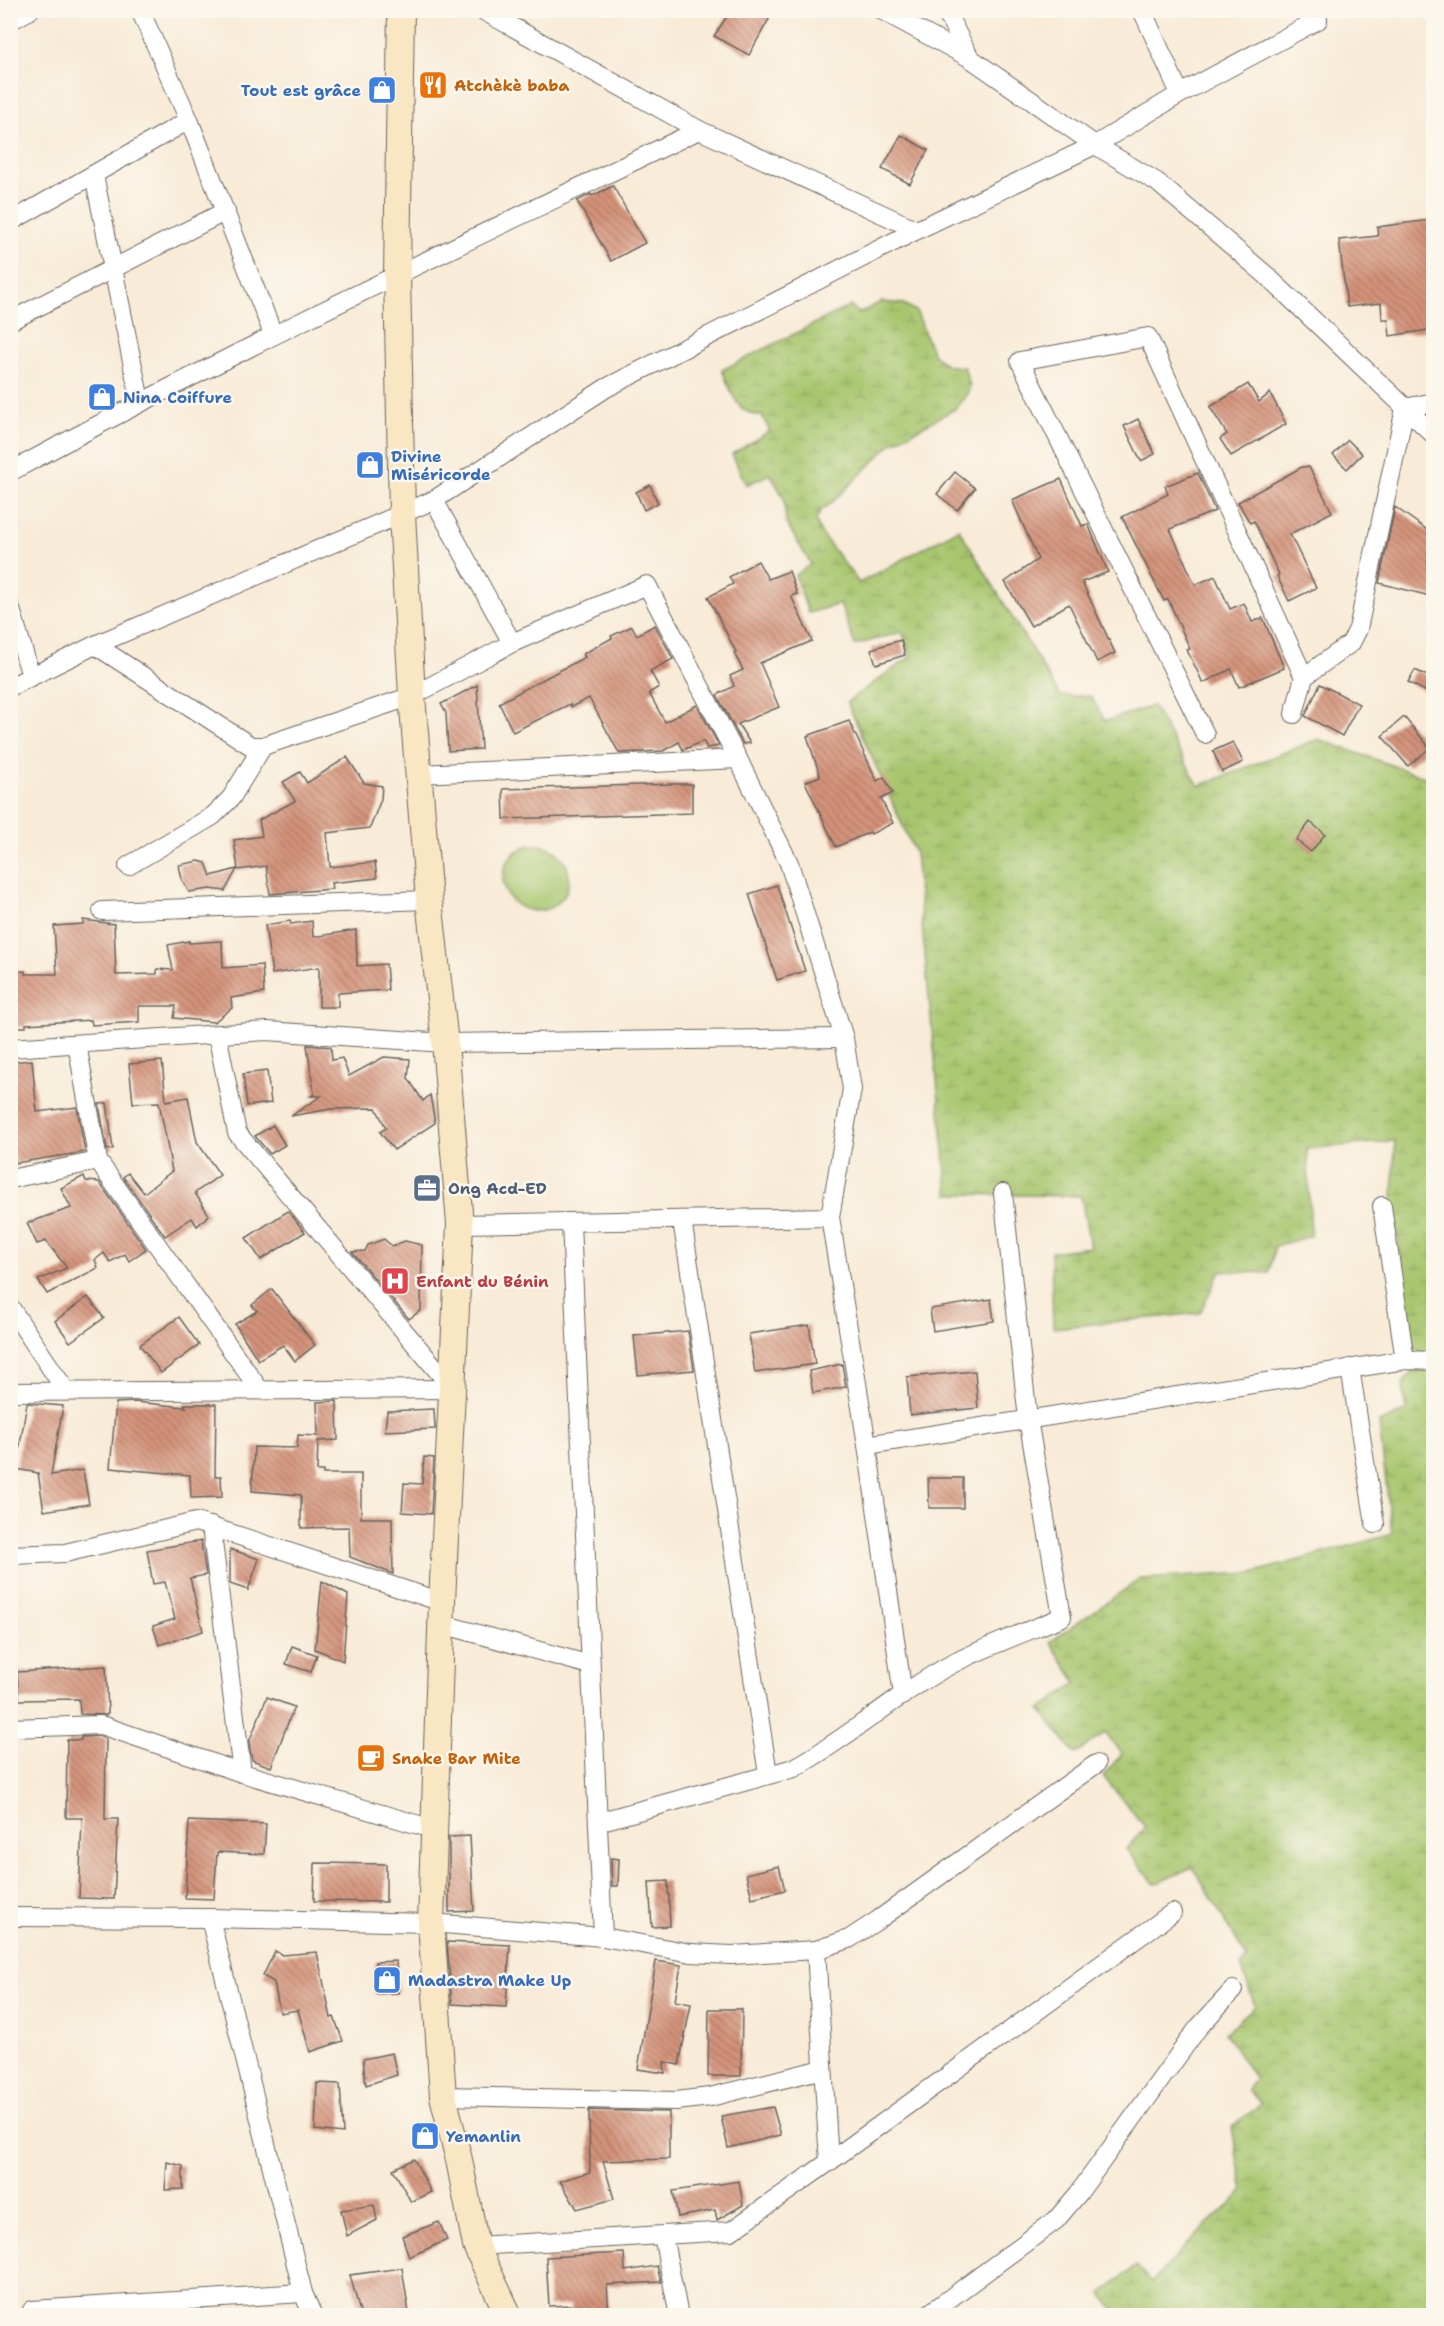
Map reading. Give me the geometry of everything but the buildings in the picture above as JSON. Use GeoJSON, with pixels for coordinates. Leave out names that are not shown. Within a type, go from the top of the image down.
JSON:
{"type":"FeatureCollection","features":[{"type":"Feature","properties":{"kind":"street"},"geometry":{"type":"LineString","coordinates":[[10,21],[30,10]]}},
{"type":"Feature","properties":{"kind":"street"},"geometry":{"type":"LineString","coordinates":[[140,10],[189,120],[273,334]]}},
{"type":"Feature","properties":{"kind":"street"},"geometry":{"type":"LineString","coordinates":[[401,10],[397,275],[402,514],[412,696],[460,1224],[442,1613],[431,1923],[443,2096],[459,2160],[476,2246],[509,2316]]}},
{"type":"Feature","properties":{"kind":"street"},"geometry":{"type":"LineString","coordinates":[[482,10],[699,130],[917,230]]}},
{"type":"Feature","properties":{"kind":"street"},"geometry":{"type":"LineString","coordinates":[[881,10],[970,58],[1095,146],[1157,182],[1266,275],[1434,435]]}},
{"type":"Feature","properties":{"kind":"street"},"geometry":{"type":"LineString","coordinates":[[945,10],[970,58]]}},
{"type":"Feature","properties":{"kind":"street"},"geometry":{"type":"LineString","coordinates":[[1142,10],[1180,94]]}},
{"type":"Feature","properties":{"kind":"street"},"geometry":{"type":"LineString","coordinates":[[10,687],[95,645],[434,500],[606,388],[917,230],[1095,146],[1180,94],[1318,20],[1314,10]]}},
{"type":"Feature","properties":{"kind":"street"},"geometry":{"type":"LineString","coordinates":[[10,222],[189,120]]}},
{"type":"Feature","properties":{"kind":"street"},"geometry":{"type":"LineString","coordinates":[[10,472],[140,401],[273,334],[699,130]]}},
{"type":"Feature","properties":{"kind":"street"},"geometry":{"type":"LineString","coordinates":[[94,175],[140,401]]}},
{"type":"Feature","properties":{"kind":"street"},"geometry":{"type":"LineString","coordinates":[[10,321],[226,211]]}},
{"type":"Feature","properties":{"kind":"street"},"geometry":{"type":"LineString","coordinates":[[1205,734],[1020,361],[1148,337],[1304,677]]}},
{"type":"Feature","properties":{"kind":"street"},"geometry":{"type":"LineString","coordinates":[[1405,408],[1434,402]]}},
{"type":"Feature","properties":{"kind":"street"},"geometry":{"type":"LineString","coordinates":[[1294,714],[1304,677],[1351,643],[1358,629],[1405,408]]}},
{"type":"Feature","properties":{"kind":"street"},"geometry":{"type":"LineString","coordinates":[[434,500],[512,644]]}},
{"type":"Feature","properties":{"kind":"street"},"geometry":{"type":"LineString","coordinates":[[95,645],[251,746],[263,746],[412,696],[512,644],[647,585],[738,759],[789,863],[844,1038],[852,1089],[830,1217],[867,1445],[903,1695]]}},
{"type":"Feature","properties":{"kind":"street"},"geometry":{"type":"LineString","coordinates":[[10,606],[31,676]]}},
{"type":"Feature","properties":{"kind":"street"},"geometry":{"type":"LineString","coordinates":[[128,866],[213,816],[231,798],[263,746]]}},
{"type":"Feature","properties":{"kind":"street"},"geometry":{"type":"LineString","coordinates":[[419,774],[738,759]]}},
{"type":"Feature","properties":{"kind":"street"},"geometry":{"type":"LineString","coordinates":[[102,911],[429,900]]}},
{"type":"Feature","properties":{"kind":"street"},"geometry":{"type":"LineString","coordinates":[[10,1048],[267,1030],[445,1043],[844,1038]]}},
{"type":"Feature","properties":{"kind":"street"},"geometry":{"type":"LineString","coordinates":[[217,1034],[237,1133],[453,1389]]}},
{"type":"Feature","properties":{"kind":"street"},"geometry":{"type":"LineString","coordinates":[[77,1044],[98,1161],[259,1389]]}},
{"type":"Feature","properties":{"kind":"street"},"geometry":{"type":"LineString","coordinates":[[10,1179],[98,1161]]}},
{"type":"Feature","properties":{"kind":"street"},"geometry":{"type":"LineString","coordinates":[[598,1822],[794,1768],[821,1753],[903,1695],[952,1664],[1062,1617],[1028,1419],[1003,1193]]}},
{"type":"Feature","properties":{"kind":"street"},"geometry":{"type":"LineString","coordinates":[[1382,1206],[1405,1360]]}},
{"type":"Feature","properties":{"kind":"street"},"geometry":{"type":"LineString","coordinates":[[460,1224],[830,1217]]}},
{"type":"Feature","properties":{"kind":"street"},"geometry":{"type":"LineString","coordinates":[[682,1221],[768,1774]]}},
{"type":"Feature","properties":{"kind":"street"},"geometry":{"type":"LineString","coordinates":[[571,1223],[603,1937]]}},
{"type":"Feature","properties":{"kind":"street"},"geometry":{"type":"LineString","coordinates":[[10,1307],[66,1390]]}},
{"type":"Feature","properties":{"kind":"street"},"geometry":{"type":"LineString","coordinates":[[867,1445],[1350,1368],[1405,1360],[1434,1360]]}},
{"type":"Feature","properties":{"kind":"street"},"geometry":{"type":"LineString","coordinates":[[1350,1368],[1375,1524]]}},
{"type":"Feature","properties":{"kind":"street"},"geometry":{"type":"LineString","coordinates":[[10,1392],[453,1389]]}},
{"type":"Feature","properties":{"kind":"street"},"geometry":{"type":"LineString","coordinates":[[10,1555],[65,1553],[196,1522],[590,1665]]}},
{"type":"Feature","properties":{"kind":"street"},"geometry":{"type":"LineString","coordinates":[[211,1527],[242,1773]]}},
{"type":"Feature","properties":{"kind":"street"},"geometry":{"type":"LineString","coordinates":[[10,1728],[101,1725],[242,1773],[436,1830]]}},
{"type":"Feature","properties":{"kind":"street"},"geometry":{"type":"LineString","coordinates":[[10,1917],[210,1918],[431,1923],[603,1937],[691,1953],[731,1955],[816,1950],[849,1939],[878,1920],[1096,1764]]}},
{"type":"Feature","properties":{"kind":"street"},"geometry":{"type":"LineString","coordinates":[[476,2246],[731,2231],[830,2162],[1172,1913]]}},
{"type":"Feature","properties":{"kind":"street"},"geometry":{"type":"LineString","coordinates":[[210,1918],[303,2293],[313,2316]]}},
{"type":"Feature","properties":{"kind":"street"},"geometry":{"type":"LineString","coordinates":[[816,1950],[830,2162]]}},
{"type":"Feature","properties":{"kind":"street"},"geometry":{"type":"LineString","coordinates":[[926,2316],[1056,2220],[1078,2194],[1198,2028],[1233,1990]]}},
{"type":"Feature","properties":{"kind":"street"},"geometry":{"type":"LineString","coordinates":[[443,2096],[676,2101],[710,2097],[823,2069]]}},
{"type":"Feature","properties":{"kind":"street"},"geometry":{"type":"LineString","coordinates":[[663,2236],[680,2316]]}},
{"type":"Feature","properties":{"kind":"street"},"geometry":{"type":"LineString","coordinates":[[32,2310],[303,2293]]}},
{"type":"Feature","properties":{"kind":"green space"},"geometry":{"type":"Polygon","coordinates":[[[881,302],[904,304],[916,311],[936,356],[952,366],[964,367],[970,386],[967,395],[955,409],[892,443],[832,503],[821,510],[816,520],[820,532],[859,583],[959,529],[1060,696],[1091,696],[1105,721],[1153,706],[1199,786],[1318,739],[1433,780],[1433,2315],[1119,2315],[1101,2294],[1136,2266],[1152,2282],[1199,2232],[1243,2192],[1232,2127],[1261,2104],[1247,2090],[1255,2079],[1225,2033],[1255,2006],[1241,1966],[1247,1958],[1193,1867],[1155,1884],[1126,1849],[1145,1827],[1103,1776],[1122,1754],[1105,1733],[1075,1754],[1040,1709],[1077,1683],[1050,1642],[1140,1579],[1252,1573],[1392,1534],[1379,1423],[1406,1411],[1403,1384],[1415,1367],[1393,1201],[1395,1141],[1307,1149],[1311,1236],[1275,1246],[1269,1273],[1220,1271],[1200,1313],[1053,1328],[1051,1252],[1090,1247],[1081,1196],[948,1194],[915,853],[847,702],[911,656],[902,632],[855,645],[840,604],[808,613],[795,575],[811,564],[786,523],[784,498],[770,474],[746,485],[732,454],[770,431],[762,416],[753,415],[740,406],[722,370],[850,306],[859,313],[881,302]]]}},
{"type":"Feature","properties":{"kind":"green space"},"geometry":{"type":"Polygon","coordinates":[[[536,845],[549,848],[559,855],[566,865],[569,878],[566,891],[559,901],[549,908],[536,911],[523,908],[513,901],[506,891],[503,878],[506,865],[513,855],[523,848],[536,845]]]}},
{"type":"Feature","properties":{"kind":"green space"},"geometry":{"type":"Polygon","coordinates":[[[11,2070],[15,2070],[16,2164],[11,2165],[11,2070]]]}},
{"type":"Feature","properties":{"kind":"place","name":"Atchèkè baba"},"geometry":{"type":"Point","coordinates":[433,85]}},
{"type":"Feature","properties":{"kind":"place","name":"Tout est grâce"},"geometry":{"type":"Point","coordinates":[382,90]}},
{"type":"Feature","properties":{"kind":"place","name":"Nina Coiffure"},"geometry":{"type":"Point","coordinates":[102,397]}},
{"type":"Feature","properties":{"kind":"place","name":"Divine Miséricorde"},"geometry":{"type":"Point","coordinates":[370,465]}},
{"type":"Feature","properties":{"kind":"place","name":"Ong Acd-ED"},"geometry":{"type":"Point","coordinates":[427,1188]}},
{"type":"Feature","properties":{"kind":"place","name":"Enfant du Bénin"},"geometry":{"type":"Point","coordinates":[395,1281]}},
{"type":"Feature","properties":{"kind":"place","name":"Snake Bar Mite"},"geometry":{"type":"Point","coordinates":[371,1758]}},
{"type":"Feature","properties":{"kind":"place","name":"Madastra Make Up"},"geometry":{"type":"Point","coordinates":[387,1980]}},
{"type":"Feature","properties":{"kind":"place","name":"Yemanlin"},"geometry":{"type":"Point","coordinates":[425,2136]}}]}
